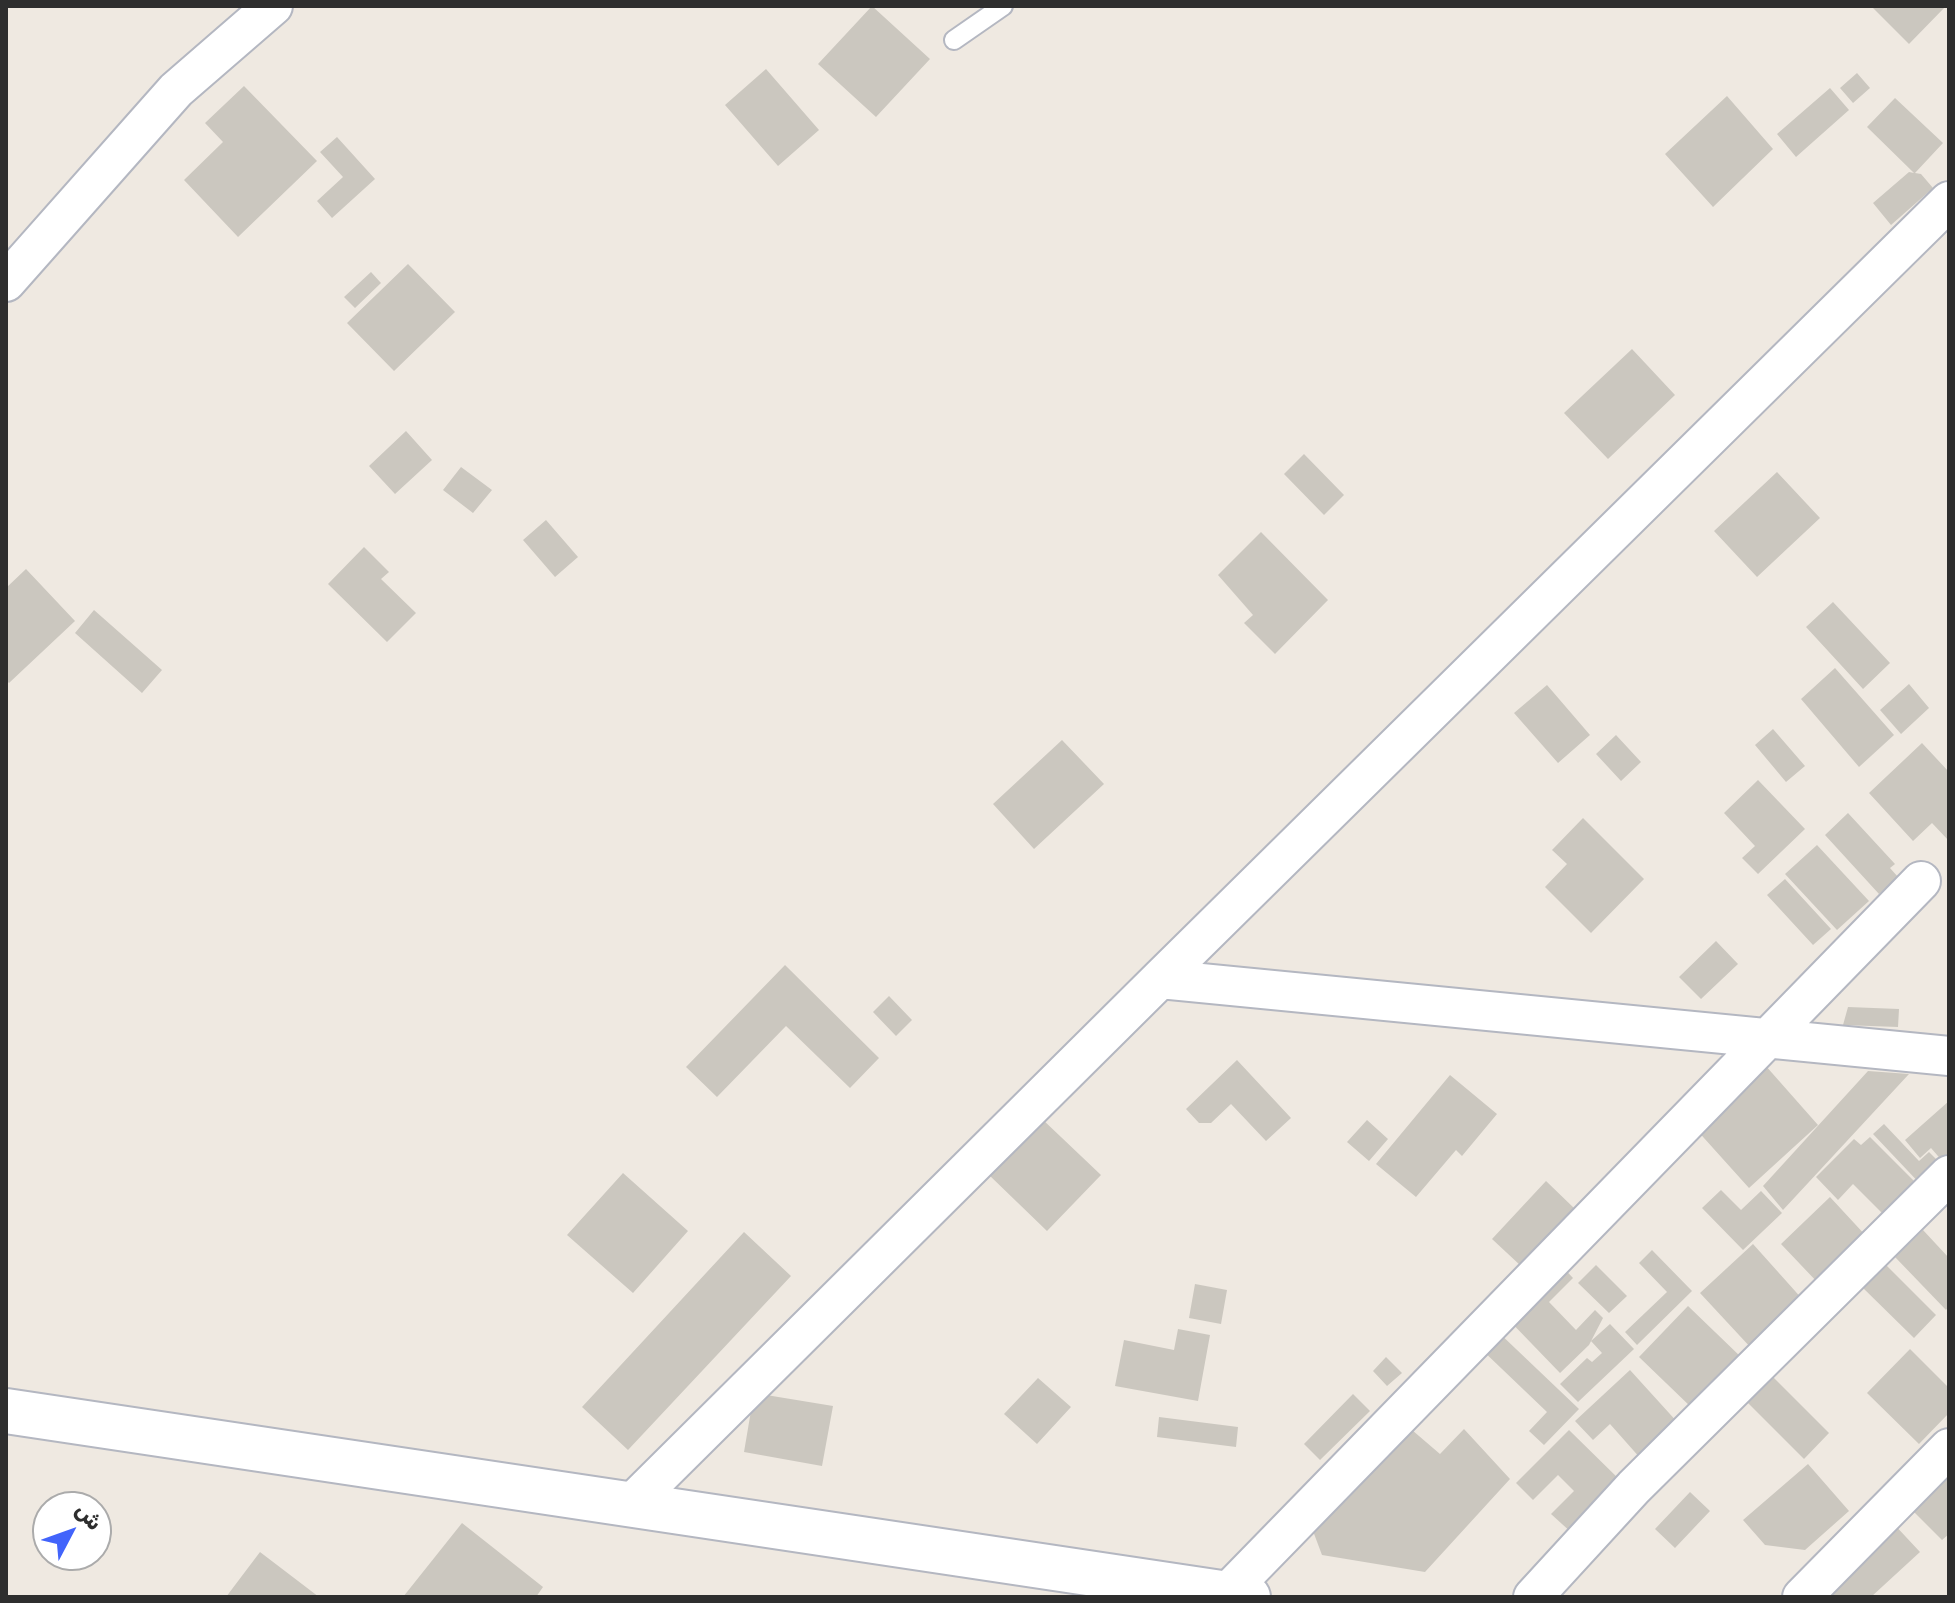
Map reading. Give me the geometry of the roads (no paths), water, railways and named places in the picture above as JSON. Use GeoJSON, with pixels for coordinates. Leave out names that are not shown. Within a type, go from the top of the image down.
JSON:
{"type":"FeatureCollection","features":[{"type":"Feature","properties":{"kind":"street"},"geometry":{"type":"LineString","coordinates":[[6,282],[176,90],[273,6]]}},
{"type":"Feature","properties":{"kind":"street"},"geometry":{"type":"LineString","coordinates":[[631,1504],[1949,201]]}},
{"type":"Feature","properties":{"kind":"street"},"geometry":{"type":"LineString","coordinates":[[6,1411],[1237,1595],[1767,1036],[1921,881]]}},
{"type":"Feature","properties":{"kind":"street"},"geometry":{"type":"LineString","coordinates":[[1160,979],[1949,1056]]}},
{"type":"Feature","properties":{"kind":"street"},"geometry":{"type":"LineString","coordinates":[[1533,1597],[1655,1466],[1949,1175]]}},
{"type":"Feature","properties":{"kind":"street"},"geometry":{"type":"LineString","coordinates":[[1802,1597],[1949,1448]]}},
{"type":"Feature","properties":{"kind":"lane"},"geometry":{"type":"LineString","coordinates":[[954,40],[1003,6]]}}]}
